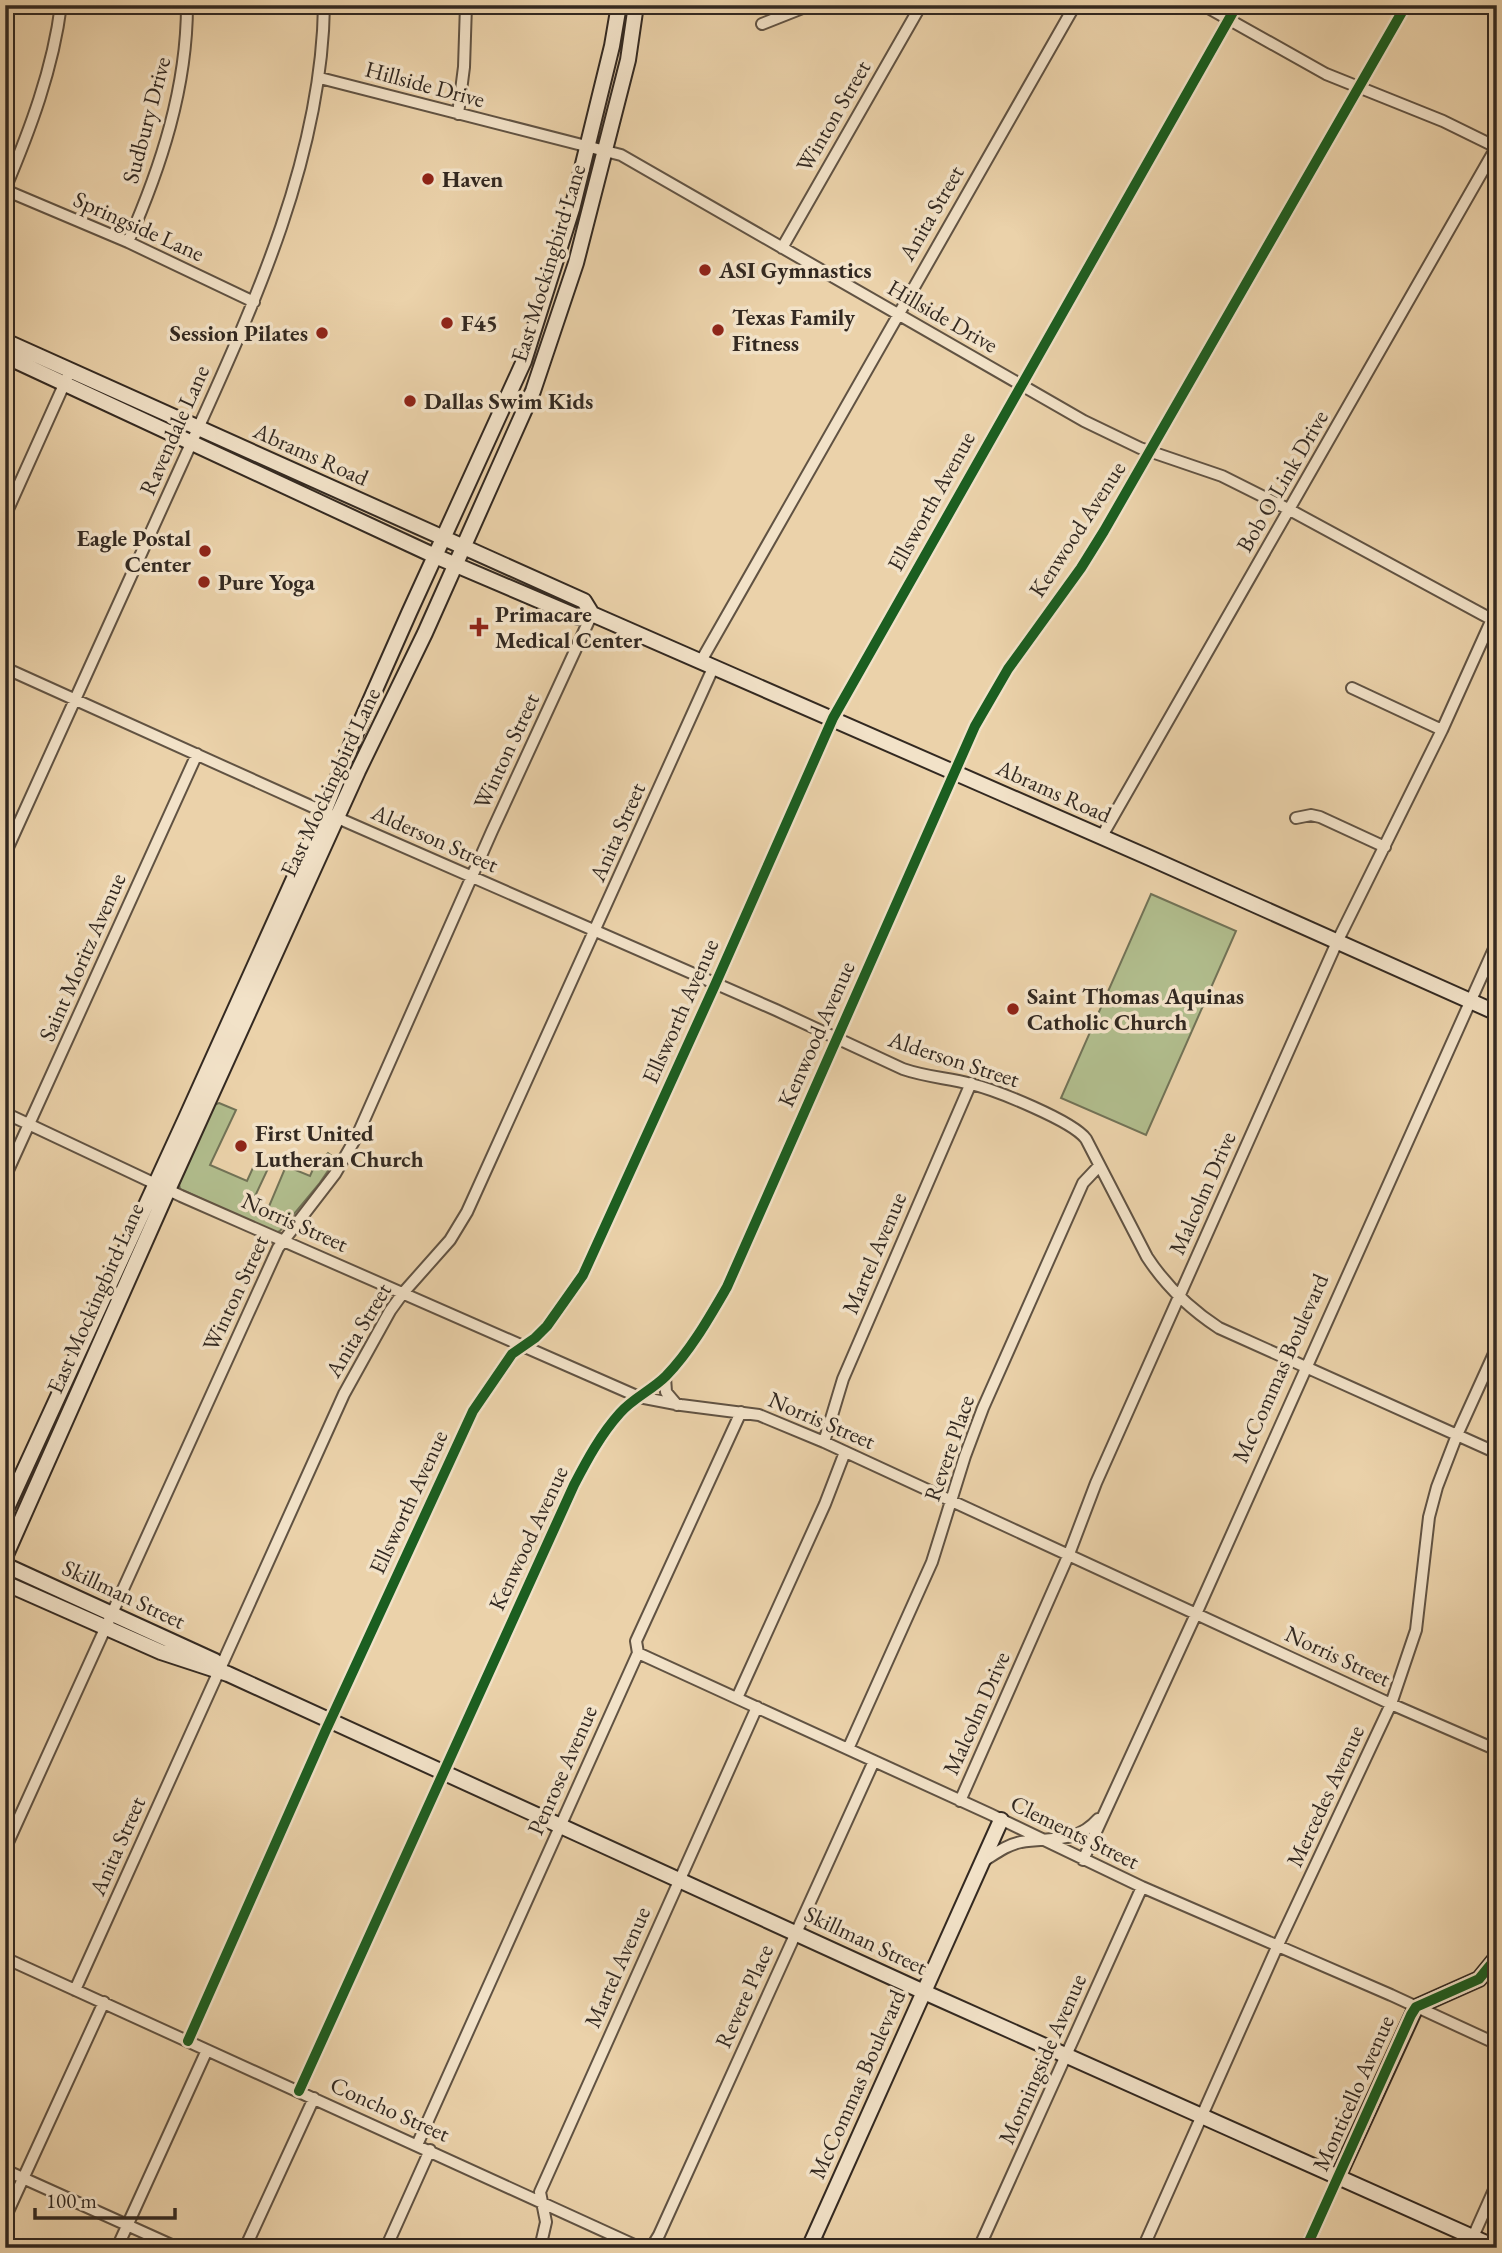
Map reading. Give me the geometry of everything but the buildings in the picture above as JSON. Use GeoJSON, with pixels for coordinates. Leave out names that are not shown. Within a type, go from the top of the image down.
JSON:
{"type":"FeatureCollection","features":[{"type":"Feature","properties":{"kind":"main road","name":"East Mockingbird Lane"},"geometry":{"type":"LineString","coordinates":[[5,1557],[56,1422],[330,815],[370,701],[524,361],[558,257],[612,46],[619,5]]}},
{"type":"Feature","properties":{"kind":"main road","name":"East Mockingbird Lane"},"geometry":{"type":"LineString","coordinates":[[330,815],[358,771],[402,682],[510,445],[546,356],[576,263],[605,150],[628,60],[636,5]]}},
{"type":"Feature","properties":{"kind":"main road","name":"Abrams Road"},"geometry":{"type":"LineString","coordinates":[[5,341],[191,443],[435,556],[578,617],[592,614]]}},
{"type":"Feature","properties":{"kind":"main road","name":"Abrams Road"},"geometry":{"type":"LineString","coordinates":[[5,356],[67,377],[198,429],[584,601],[592,614],[1101,836],[1497,1013]]}},
{"type":"Feature","properties":{"kind":"main road"},"geometry":{"type":"LineString","coordinates":[[284,486],[291,470]]}},
{"type":"Feature","properties":{"kind":"main road"},"geometry":{"type":"LineString","coordinates":[[358,771],[362,742],[373,717],[370,701]]}},
{"type":"Feature","properties":{"kind":"main road","name":"East Mockingbird Lane"},"geometry":{"type":"LineString","coordinates":[[5,1512],[56,1422]]}},
{"type":"Feature","properties":{"kind":"main road","name":"Skillman Street"},"geometry":{"type":"LineString","coordinates":[[5,1565],[215,1661],[219,1670]]}},
{"type":"Feature","properties":{"kind":"main road","name":"Skillman Street"},"geometry":{"type":"LineString","coordinates":[[5,1583],[161,1652],[211,1670],[219,1670],[924,1992],[1338,2177],[1470,2243],[1497,2248]]}},
{"type":"Feature","properties":{"kind":"main road","name":"McCommas Boulevard"},"geometry":{"type":"LineString","coordinates":[[811,2244],[1001,1819]]}},
{"type":"Feature","properties":{"kind":"main road","name":"Monticello Avenue"},"geometry":{"type":"LineString","coordinates":[[1338,2177],[1416,2007],[1479,1979],[1497,1957]]}},
{"type":"Feature","properties":{"kind":"street"},"geometry":{"type":"LineString","coordinates":[[5,190],[33,118],[58,31],[61,5]]}},
{"type":"Feature","properties":{"kind":"street","name":"Sudbury Drive"},"geometry":{"type":"LineString","coordinates":[[128,242],[150,191],[167,140],[187,41],[187,5]]}},
{"type":"Feature","properties":{"kind":"street","name":"Ravendale Lane"},"geometry":{"type":"LineString","coordinates":[[5,854],[254,302],[288,205],[320,78],[324,5]]}},
{"type":"Feature","properties":{"kind":"street"},"geometry":{"type":"LineString","coordinates":[[458,114],[464,67],[466,5]]}},
{"type":"Feature","properties":{"kind":"street"},"geometry":{"type":"LineString","coordinates":[[762,24],[810,5]]}},
{"type":"Feature","properties":{"kind":"street","name":"Winton Street"},"geometry":{"type":"LineString","coordinates":[[782,248],[921,5]]}},
{"type":"Feature","properties":{"kind":"street","name":"Anita Street"},"geometry":{"type":"LineString","coordinates":[[75,1990],[362,1358],[403,1293],[450,1240],[467,1212],[595,931],[707,664],[897,314],[1075,5]]}},
{"type":"Feature","properties":{"kind":"street"},"geometry":{"type":"LineString","coordinates":[[1203,5],[1294,57],[1360,89],[1443,121],[1496,147]]}},
{"type":"Feature","properties":{"kind":"street","name":"Ellsworth Avenue"},"geometry":{"type":"LineString","coordinates":[[187,2041],[473,1411],[512,1354],[547,1326],[583,1275],[833,718],[1237,5]]}},
{"type":"Feature","properties":{"kind":"street","name":"Kenwood Avenue"},"geometry":{"type":"LineString","coordinates":[[299,2091],[574,1485],[621,1411],[665,1377],[691,1346],[727,1287],[975,726],[1008,668],[1081,568],[1151,452],[1406,5]]}},
{"type":"Feature","properties":{"kind":"street","name":"Hillside Drive"},"geometry":{"type":"LineString","coordinates":[[320,78],[621,155],[1111,435],[1222,476],[1491,619]]}},
{"type":"Feature","properties":{"kind":"street","name":"Bob O Link Drive"},"geometry":{"type":"LineString","coordinates":[[1101,836],[1496,147]]}},
{"type":"Feature","properties":{"kind":"street","name":"Springside Lane"},"geometry":{"type":"LineString","coordinates":[[5,190],[128,242],[254,302]]}},
{"type":"Feature","properties":{"kind":"street"},"geometry":{"type":"LineString","coordinates":[[5,516],[67,377]]}},
{"type":"Feature","properties":{"kind":"street","name":"Malcolm Drive"},"geometry":{"type":"LineString","coordinates":[[960,1801],[1179,1296],[1337,942],[1442,730],[1497,608]]}},
{"type":"Feature","properties":{"kind":"street","name":"Winton Street"},"geometry":{"type":"LineString","coordinates":[[5,1849],[282,1240],[335,1174],[358,1136],[592,614]]}},
{"type":"Feature","properties":{"kind":"street","name":"Alderson Street"},"geometry":{"type":"LineString","coordinates":[[5,668],[903,1069],[989,1089],[1074,1127],[1086,1139],[1147,1257],[1196,1313],[1219,1328],[1497,1453]]}},
{"type":"Feature","properties":{"kind":"street"},"geometry":{"type":"LineString","coordinates":[[1352,688],[1442,730]]}},
{"type":"Feature","properties":{"kind":"street","name":"Saint Moritz Avenue"},"geometry":{"type":"LineString","coordinates":[[5,1177],[197,754]]}},
{"type":"Feature","properties":{"kind":"street"},"geometry":{"type":"LineString","coordinates":[[1296,818],[1311,815],[1320,817],[1385,847]]}},
{"type":"Feature","properties":{"kind":"street","name":"McCommas Boulevard"},"geometry":{"type":"LineString","coordinates":[[1083,1860],[1497,942]]}},
{"type":"Feature","properties":{"kind":"street","name":"Martel Avenue"},"geometry":{"type":"LineString","coordinates":[[824,1442],[843,1378],[971,1083]]}},
{"type":"Feature","properties":{"kind":"street","name":"Norris Street"},"geometry":{"type":"LineString","coordinates":[[5,1113],[162,1187],[639,1397],[677,1405],[759,1415],[824,1442],[1391,1704],[1497,1750]]}},
{"type":"Feature","properties":{"kind":"street","name":"Revere Place"},"geometry":{"type":"LineString","coordinates":[[848,1749],[932,1562],[983,1408],[1083,1183],[1099,1166]]}},
{"type":"Feature","properties":{"kind":"street","name":"Mercedes Avenue"},"geometry":{"type":"LineString","coordinates":[[1143,2248],[1277,1947],[1391,1704],[1416,1630],[1429,1517],[1440,1477],[1497,1347]]}},
{"type":"Feature","properties":{"kind":"street"},"geometry":{"type":"LineString","coordinates":[[665,1377],[666,1392],[677,1405]]}},
{"type":"Feature","properties":{"kind":"street","name":"Penrose Avenue"},"geometry":{"type":"LineString","coordinates":[[416,2145],[638,1653],[636,1641],[741,1412]]}},
{"type":"Feature","properties":{"kind":"street"},"geometry":{"type":"LineString","coordinates":[[737,1698],[825,1504],[845,1452]]}},
{"type":"Feature","properties":{"kind":"street","name":"Clements Street"},"geometry":{"type":"LineString","coordinates":[[638,1653],[1001,1819],[1142,1887],[1497,2044]]}},
{"type":"Feature","properties":{"kind":"street","name":"Martel Avenue"},"geometry":{"type":"LineString","coordinates":[[540,2248],[545,2221],[540,2192],[757,1707]]}},
{"type":"Feature","properties":{"kind":"street","name":"Revere Place"},"geometry":{"type":"LineString","coordinates":[[651,2248],[874,1761]]}},
{"type":"Feature","properties":{"kind":"street","name":"McCommas Boulevard"},"geometry":{"type":"LineString","coordinates":[[982,1863],[1010,1845],[1047,1841],[1082,1833],[1105,1812]]}},
{"type":"Feature","properties":{"kind":"street","name":"Morningside Avenue"},"geometry":{"type":"LineString","coordinates":[[979,2248],[1142,1887]]}},
{"type":"Feature","properties":{"kind":"street","name":"Concho Street"},"geometry":{"type":"LineString","coordinates":[[5,1958],[641,2248]]}},
{"type":"Feature","properties":{"kind":"street"},"geometry":{"type":"LineString","coordinates":[[5,2217],[104,2003]]}},
{"type":"Feature","properties":{"kind":"street"},"geometry":{"type":"LineString","coordinates":[[117,2248],[207,2050]]}},
{"type":"Feature","properties":{"kind":"street"},"geometry":{"type":"LineString","coordinates":[[245,2248],[314,2098]]}},
{"type":"Feature","properties":{"kind":"street"},"geometry":{"type":"LineString","coordinates":[[386,2248],[430,2150]]}},
{"type":"Feature","properties":{"kind":"street"},"geometry":{"type":"LineString","coordinates":[[5,2170],[178,2248]]}},
{"type":"Feature","properties":{"kind":"street","name":"Monticello Avenue"},"geometry":{"type":"LineString","coordinates":[[1306,2248],[1338,2177]]}},
{"type":"Feature","properties":{"kind":"street"},"geometry":{"type":"LineString","coordinates":[[1470,2243],[1497,2183]]}},
{"type":"Feature","properties":{"kind":"street"},"geometry":{"type":"LineString","coordinates":[[811,2244],[830,2248]]}},
{"type":"Feature","properties":{"kind":"green space"},"geometry":{"type":"Polygon","coordinates":[[[1151,894],[1236,931],[1146,1135],[1061,1098],[1151,894]]]}},
{"type":"Feature","properties":{"kind":"green space"},"geometry":{"type":"Polygon","coordinates":[[[219,1103],[236,1110],[210,1165],[247,1181],[257,1159],[266,1163],[268,1158],[272,1160],[249,1209],[265,1216],[286,1166],[310,1176],[318,1158],[321,1160],[328,1153],[336,1159],[319,1184],[276,1233],[180,1189],[179,1184],[214,1105],[219,1103]]]}},
{"type":"Feature","properties":{"kind":"cycle path"},"geometry":{"type":"LineString","coordinates":[[188,2041],[325,1732],[473,1411],[512,1354],[547,1326],[583,1275],[833,718],[1237,5]]}},
{"type":"Feature","properties":{"kind":"cycle path"},"geometry":{"type":"LineString","coordinates":[[299,2091],[574,1485],[613,1421],[675,1366],[727,1287],[975,726],[1008,669],[1081,568],[1104,531],[1406,5]]}},
{"type":"Feature","properties":{"kind":"cycle path"},"geometry":{"type":"LineString","coordinates":[[1306,2248],[1416,2007],[1479,1979],[1497,1957]]}},
{"type":"Feature","properties":{"kind":"place","name":"Haven"},"geometry":{"type":"Point","coordinates":[428,179]}},
{"type":"Feature","properties":{"kind":"place","name":"ASI Gymnastics"},"geometry":{"type":"Point","coordinates":[705,270]}},
{"type":"Feature","properties":{"kind":"place","name":"F45"},"geometry":{"type":"Point","coordinates":[447,323]}},
{"type":"Feature","properties":{"kind":"place","name":"Texas Family Fitness"},"geometry":{"type":"Point","coordinates":[718,330]}},
{"type":"Feature","properties":{"kind":"place","name":"Session Pilates"},"geometry":{"type":"Point","coordinates":[322,333]}},
{"type":"Feature","properties":{"kind":"place","name":"Dallas Swim Kids"},"geometry":{"type":"Point","coordinates":[410,401]}},
{"type":"Feature","properties":{"kind":"place","name":"Eagle Postal Center"},"geometry":{"type":"Point","coordinates":[205,551]}},
{"type":"Feature","properties":{"kind":"place","name":"Pure Yoga"},"geometry":{"type":"Point","coordinates":[204,582]}},
{"type":"Feature","properties":{"kind":"place","name":"Primacare Medical Center"},"geometry":{"type":"Point","coordinates":[479,627]}},
{"type":"Feature","properties":{"kind":"place","name":"Saint Thomas Aquinas Catholic Church"},"geometry":{"type":"Point","coordinates":[1013,1009]}},
{"type":"Feature","properties":{"kind":"place","name":"First United Lutheran Church"},"geometry":{"type":"Point","coordinates":[241,1146]}}]}
